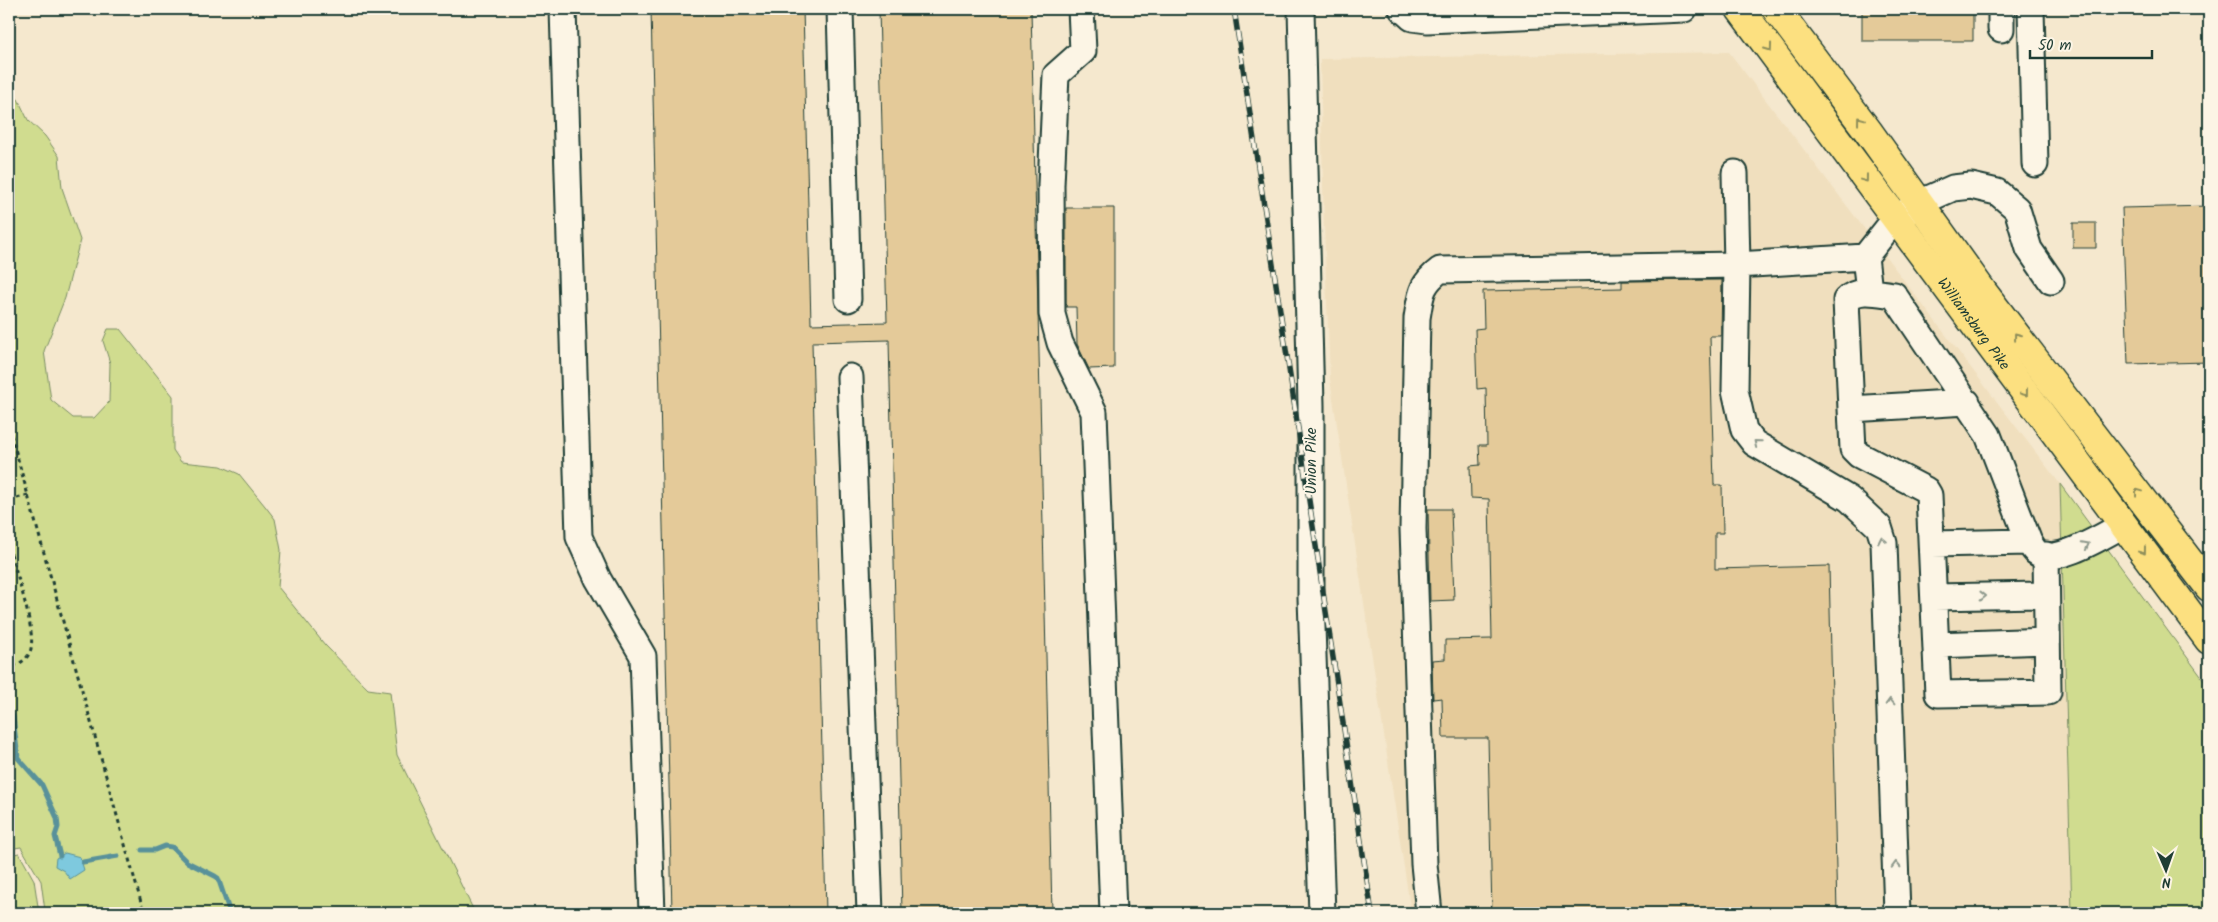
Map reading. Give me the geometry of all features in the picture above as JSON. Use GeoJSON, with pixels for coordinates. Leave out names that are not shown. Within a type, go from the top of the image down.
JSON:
{"type":"FeatureCollection","features":[{"type":"Feature","properties":{"kind":"main road","name":"Williamsburg Pike"},"geometry":{"type":"LineString","coordinates":[[1740,9],[2209,640]]}},
{"type":"Feature","properties":{"kind":"main road","name":"Williamsburg Pike"},"geometry":{"type":"LineString","coordinates":[[1776,9],[1990,300],[2209,587]]}},
{"type":"Feature","properties":{"kind":"street"},"geometry":{"type":"LineString","coordinates":[[563,9],[579,537],[598,579],[643,656],[652,913]]}},
{"type":"Feature","properties":{"kind":"street"},"geometry":{"type":"LineString","coordinates":[[840,9],[848,299]]}},
{"type":"Feature","properties":{"kind":"street"},"geometry":{"type":"LineString","coordinates":[[1081,9],[1083,52],[1056,75],[1051,185],[1052,314],[1060,342],[1094,412],[1113,913]]}},
{"type":"Feature","properties":{"kind":"street","name":"Union Pike"},"geometry":{"type":"LineString","coordinates":[[1301,9],[1311,405],[1311,598],[1322,913]]}},
{"type":"Feature","properties":{"kind":"street"},"geometry":{"type":"LineString","coordinates":[[1402,9],[1412,18],[1427,20],[1684,9]]}},
{"type":"Feature","properties":{"kind":"street"},"geometry":{"type":"LineString","coordinates":[[2030,9],[2035,164]]}},
{"type":"Feature","properties":{"kind":"street"},"geometry":{"type":"LineString","coordinates":[[1735,173],[1737,265],[1735,390],[1744,430],[1754,443],[1849,498],[1879,527],[1884,543],[1897,913]]}},
{"type":"Feature","properties":{"kind":"street"},"geometry":{"type":"LineString","coordinates":[[1869,291],[1865,257],[1896,219],[1919,202],[1953,188],[1971,186],[1997,192],[2017,209],[2029,249],[2052,281]]}},
{"type":"Feature","properties":{"kind":"street"},"geometry":{"type":"LineString","coordinates":[[1429,913],[1424,864],[1413,529],[1417,318],[1422,289],[1429,278],[1440,270],[1737,265],[1865,257]]}},
{"type":"Feature","properties":{"kind":"street"},"geometry":{"type":"LineString","coordinates":[[1869,291],[1894,295],[1967,402],[1988,435],[2038,549],[2046,595],[2048,692],[1938,694],[1929,495],[1926,490],[1859,455],[1853,449],[1846,300],[1851,295],[1869,291]]}},
{"type":"Feature","properties":{"kind":"street"},"geometry":{"type":"LineString","coordinates":[[850,377],[870,913]]}},
{"type":"Feature","properties":{"kind":"street"},"geometry":{"type":"LineString","coordinates":[[1851,409],[1967,402]]}},
{"type":"Feature","properties":{"kind":"street"},"geometry":{"type":"LineString","coordinates":[[1932,544],[2073,552],[2123,525]]}},
{"type":"Feature","properties":{"kind":"street"},"geometry":{"type":"LineString","coordinates":[[1934,597],[2046,595]]}},
{"type":"Feature","properties":{"kind":"street"},"geometry":{"type":"LineString","coordinates":[[1936,645],[2047,641]]}},
{"type":"Feature","properties":{"kind":"path"},"geometry":{"type":"LineString","coordinates":[[9,427],[144,913]]}},
{"type":"Feature","properties":{"kind":"path"},"geometry":{"type":"LineString","coordinates":[[9,500],[28,495]]}},
{"type":"Feature","properties":{"kind":"path"},"geometry":{"type":"LineString","coordinates":[[9,546],[32,640],[27,656],[23,661],[9,667]]}},
{"type":"Feature","properties":{"kind":"shaded area"},"geometry":{"type":"Polygon","coordinates":[[[1729,52],[2060,484],[2072,913],[1411,913],[1330,379],[1320,59],[1729,52]]]}},
{"type":"Feature","properties":{"kind":"green space"},"geometry":{"type":"Polygon","coordinates":[[[9,93],[18,99],[28,120],[45,136],[59,156],[62,188],[80,240],[65,298],[44,351],[51,400],[73,418],[94,418],[109,402],[110,363],[103,341],[108,329],[120,329],[173,396],[173,450],[181,462],[221,466],[239,474],[275,519],[281,550],[278,587],[325,645],[368,689],[390,692],[397,755],[475,913],[47,913],[45,911],[41,881],[21,847],[9,849],[9,93]]]}},
{"type":"Feature","properties":{"kind":"green space"},"geometry":{"type":"Polygon","coordinates":[[[2060,484],[2209,687],[2209,913],[2072,913],[2060,484]]]}},
{"type":"Feature","properties":{"kind":"green space"},"geometry":{"type":"Polygon","coordinates":[[[19,853],[34,880],[39,913],[9,913],[9,855],[19,853]]]}},
{"type":"Feature","properties":{"kind":"water"},"geometry":{"type":"Polygon","coordinates":[[[65,853],[80,857],[84,870],[70,879],[64,871],[55,866],[56,858],[65,853]]]}},
{"type":"Feature","properties":{"kind":"building"},"geometry":{"type":"Polygon","coordinates":[[[651,9],[803,9],[811,324],[887,322],[879,9],[1031,9],[1052,913],[902,913],[889,340],[812,342],[826,913],[672,913],[651,9]]]}},
{"type":"Feature","properties":{"kind":"building"},"geometry":{"type":"Polygon","coordinates":[[[1862,9],[1973,9],[1973,41],[1862,41],[1862,9]]]}},
{"type":"Feature","properties":{"kind":"building"},"geometry":{"type":"Polygon","coordinates":[[[2209,206],[2209,362],[2128,364],[2122,208],[2209,206]]]}},
{"type":"Feature","properties":{"kind":"building"},"geometry":{"type":"Polygon","coordinates":[[[1066,208],[1114,208],[1114,368],[1089,369],[1077,344],[1076,307],[1066,307],[1066,208]]]}},
{"type":"Feature","properties":{"kind":"building"},"geometry":{"type":"Polygon","coordinates":[[[2073,223],[2096,223],[2096,248],[2073,248],[2073,223]]]}},
{"type":"Feature","properties":{"kind":"building"},"geometry":{"type":"Polygon","coordinates":[[[1722,280],[1721,336],[1710,336],[1714,485],[1722,485],[1723,533],[1715,533],[1715,569],[1829,566],[1837,913],[1492,913],[1488,738],[1443,738],[1442,698],[1433,699],[1432,660],[1445,659],[1445,640],[1492,639],[1489,499],[1471,498],[1470,466],[1480,465],[1479,445],[1487,445],[1486,388],[1477,389],[1475,329],[1484,328],[1483,291],[1622,288],[1622,281],[1722,280]]]}},
{"type":"Feature","properties":{"kind":"building"},"geometry":{"type":"Polygon","coordinates":[[[1428,509],[1451,509],[1454,600],[1430,601],[1428,509]]]}},
{"type":"Feature","properties":{"kind":"waterway"},"geometry":{"type":"LineString","coordinates":[[9,708],[13,717],[18,758],[42,785],[57,818],[58,827],[55,836],[60,856]]}},
{"type":"Feature","properties":{"kind":"waterway"},"geometry":{"type":"LineString","coordinates":[[142,850],[155,850],[165,846],[172,847],[187,862],[218,878],[230,913]]}},
{"type":"Feature","properties":{"kind":"waterway"},"geometry":{"type":"LineString","coordinates":[[83,862],[118,856]]}},
{"type":"Feature","properties":{"kind":"railway"},"geometry":{"type":"LineString","coordinates":[[1234,9],[1372,913]]}}]}
